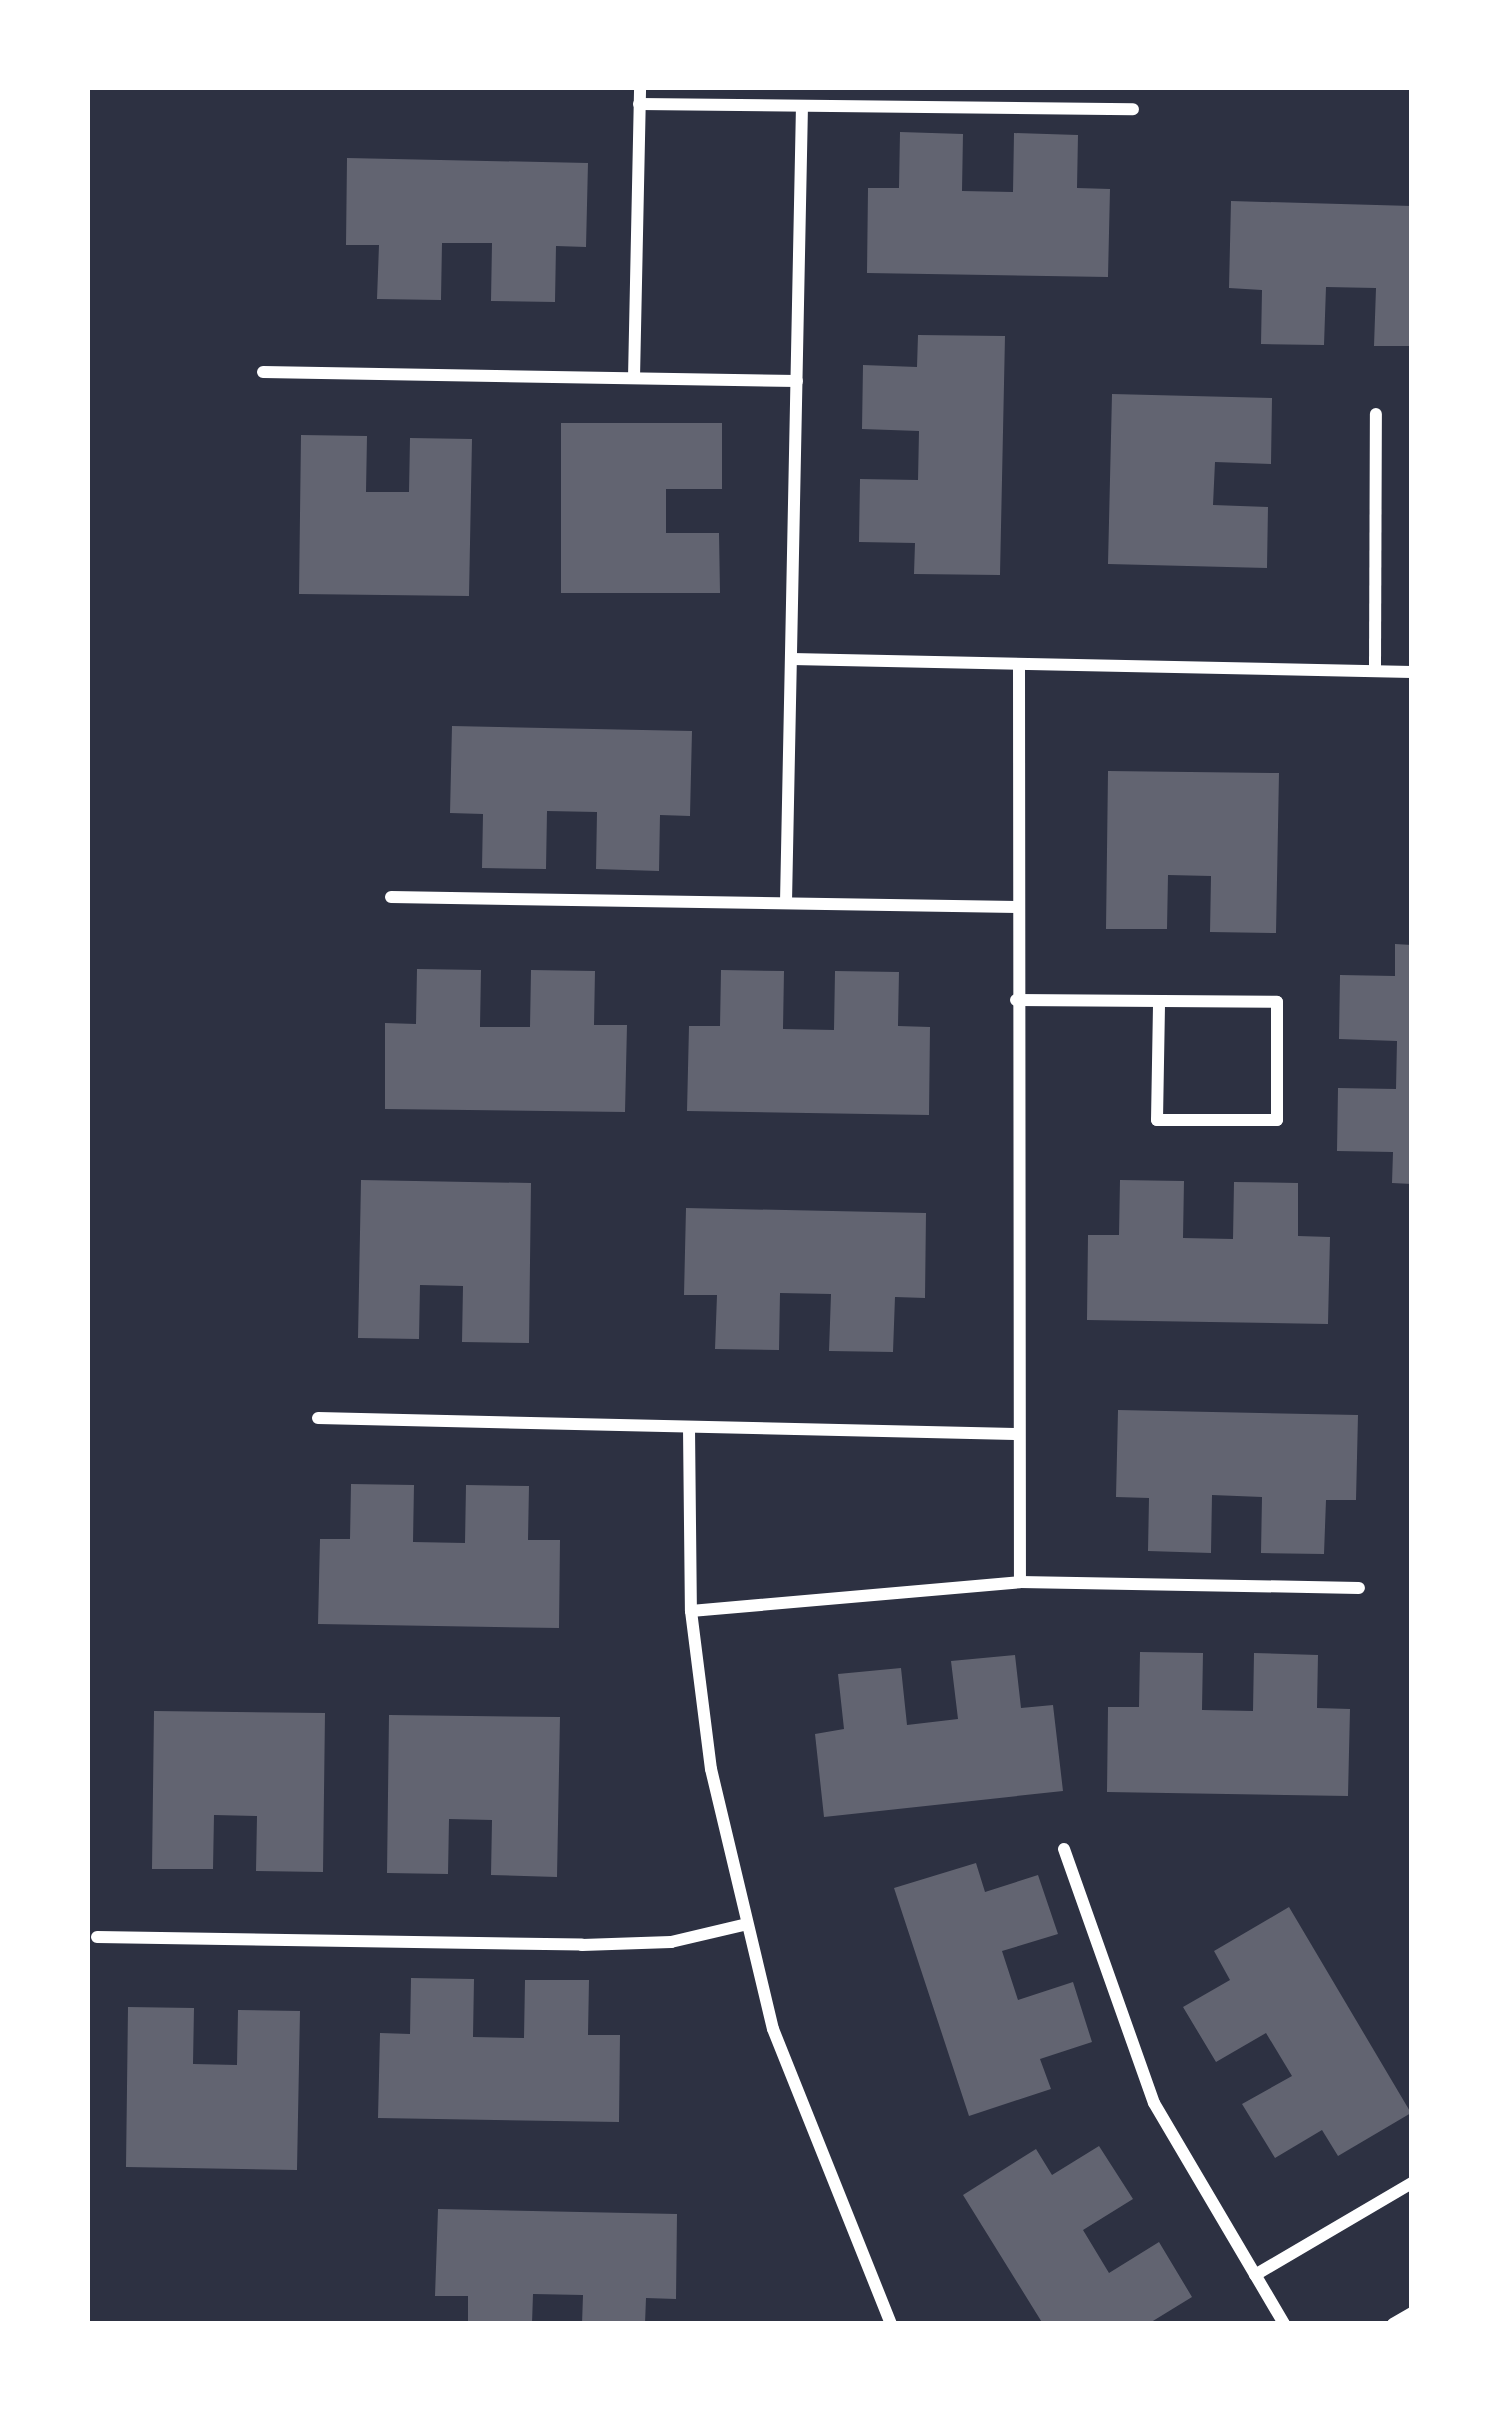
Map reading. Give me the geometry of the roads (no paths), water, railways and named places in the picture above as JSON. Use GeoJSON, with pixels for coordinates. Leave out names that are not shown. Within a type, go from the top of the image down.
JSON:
{"type":"FeatureCollection","features":[{"type":"Feature","properties":{"kind":"street"},"geometry":{"type":"LineString","coordinates":[[634,378],[640,87]]}},
{"type":"Feature","properties":{"kind":"street"},"geometry":{"type":"LineString","coordinates":[[639,104],[1133,109]]}},
{"type":"Feature","properties":{"kind":"street"},"geometry":{"type":"LineString","coordinates":[[786,902],[802,107]]}},
{"type":"Feature","properties":{"kind":"street"},"geometry":{"type":"LineString","coordinates":[[263,372],[797,381]]}},
{"type":"Feature","properties":{"kind":"street"},"geometry":{"type":"LineString","coordinates":[[1375,667],[1376,414]]}},
{"type":"Feature","properties":{"kind":"street"},"geometry":{"type":"LineString","coordinates":[[792,659],[1375,667],[1412,673]]}},
{"type":"Feature","properties":{"kind":"street"},"geometry":{"type":"LineString","coordinates":[[1019,664],[1015,1434],[1020,1582]]}},
{"type":"Feature","properties":{"kind":"street"},"geometry":{"type":"LineString","coordinates":[[391,896],[1017,907]]}},
{"type":"Feature","properties":{"kind":"street"},"geometry":{"type":"LineString","coordinates":[[1016,1000],[1277,1002],[1277,1120],[1157,1120],[1159,1002]]}},
{"type":"Feature","properties":{"kind":"street"},"geometry":{"type":"LineString","coordinates":[[318,1418],[1015,1434]]}},
{"type":"Feature","properties":{"kind":"street"},"geometry":{"type":"LineString","coordinates":[[689,1428],[691,1610],[711,1769],[773,2029],[891,2324]]}},
{"type":"Feature","properties":{"kind":"street"},"geometry":{"type":"LineString","coordinates":[[691,1610],[1020,1582],[1359,1588]]}},
{"type":"Feature","properties":{"kind":"street"},"geometry":{"type":"LineString","coordinates":[[1064,1850],[1154,2103],[1284,2324]]}},
{"type":"Feature","properties":{"kind":"street"},"geometry":{"type":"LineString","coordinates":[[97,1937],[582,1945],[671,1942],[747,1924]]}},
{"type":"Feature","properties":{"kind":"street"},"geometry":{"type":"LineString","coordinates":[[1255,2275],[1412,2182]]}},
{"type":"Feature","properties":{"kind":"street"},"geometry":{"type":"LineString","coordinates":[[1393,2324],[1412,2313]]}}]}
